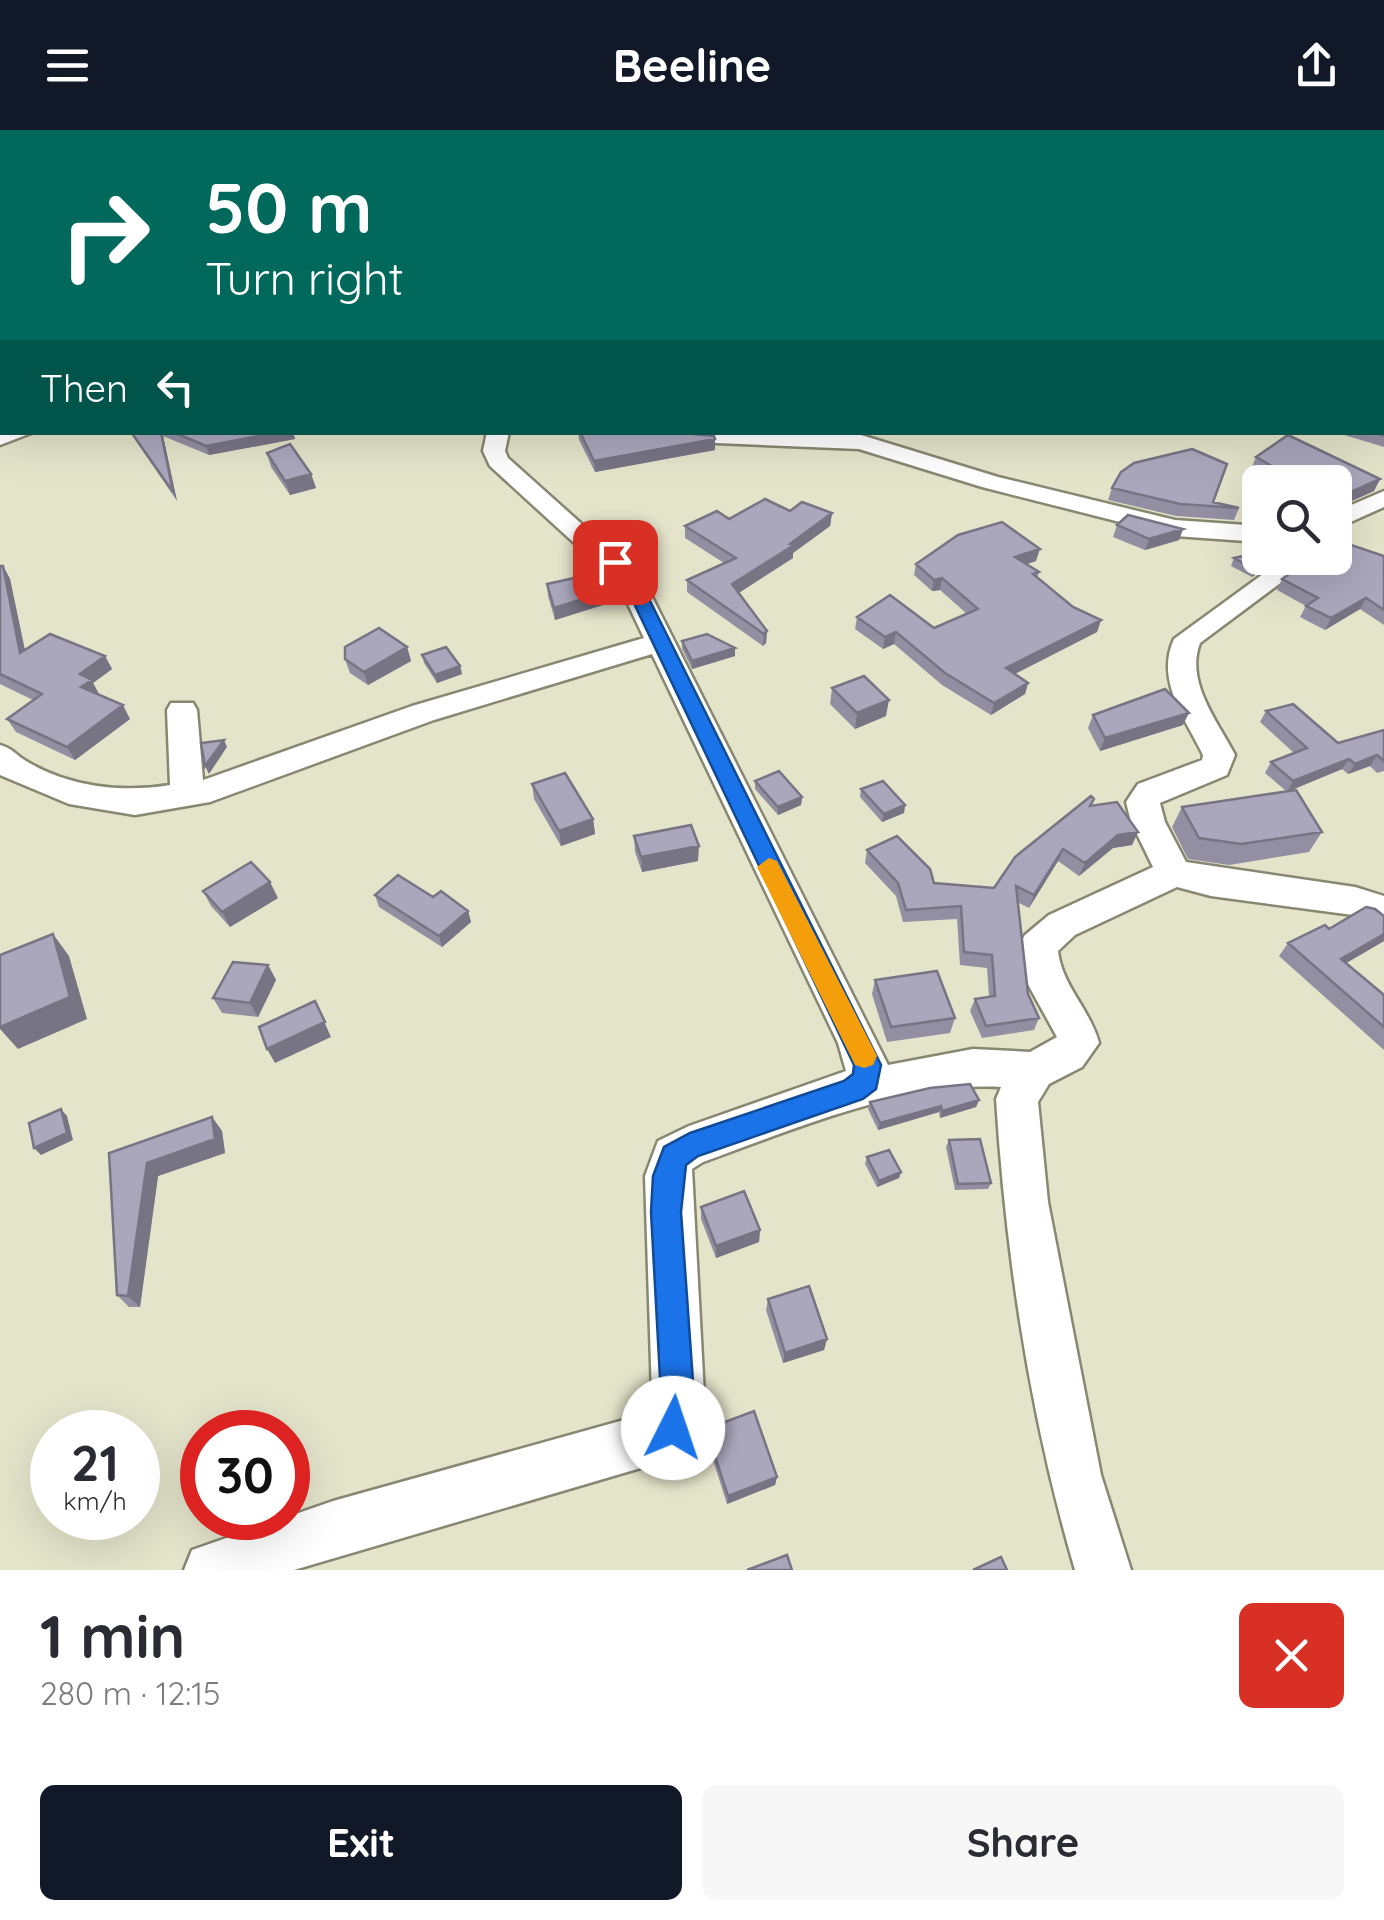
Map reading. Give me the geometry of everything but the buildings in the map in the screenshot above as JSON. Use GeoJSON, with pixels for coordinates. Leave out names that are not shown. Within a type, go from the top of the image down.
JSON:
{"type":"FeatureCollection","features":[{"type":"Feature","properties":{"kind":"street"},"geometry":{"type":"LineString","coordinates":[[497,435],[494,452],[498,461],[630,579],[774,878],[858,1041],[867,1065],[867,1080],[853,1090]]}},
{"type":"Feature","properties":{"kind":"street"},"geometry":{"type":"LineString","coordinates":[[693,435],[860,442],[990,482],[1175,528],[1242,533]]}},
{"type":"Feature","properties":{"kind":"street"},"geometry":{"type":"LineString","coordinates":[[1352,513],[1384,498]]}},
{"type":"Feature","properties":{"kind":"street"},"geometry":{"type":"LineString","coordinates":[[1174,873],[1148,822],[1143,802],[1150,792],[1216,767],[1219,755],[1180,673],[1180,652],[1188,640],[1276,575]]}},
{"type":"Feature","properties":{"kind":"street"},"geometry":{"type":"LineString","coordinates":[[0,756],[14,769],[81,796],[135,803],[210,790],[423,713],[660,642]]}},
{"type":"Feature","properties":{"kind":"street"},"geometry":{"type":"LineString","coordinates":[[182,710],[187,792]]}},
{"type":"Feature","properties":{"kind":"street"},"geometry":{"type":"LineString","coordinates":[[212,1570],[333,1529],[659,1438],[673,1428],[678,1396],[666,1212],[668,1176],[674,1156],[690,1146],[853,1090],[973,1067],[1034,1071],[1068,1054],[1079,1043],[1070,1019],[1048,993],[1038,969],[1038,946],[1062,925],[1174,873],[1211,882],[1355,901],[1384,911]]}},
{"type":"Feature","properties":{"kind":"street"},"geometry":{"type":"LineString","coordinates":[[1034,1071],[1017,1099],[1025,1202],[1074,1475],[1103,1570]]}},
{"type":"Feature","properties":{"kind":"slow traffic"},"geometry":{"type":"LineString","coordinates":[[769,867],[864,1056]]}},
{"type":"Feature","properties":{"kind":"route"},"geometry":{"type":"LineString","coordinates":[[615,562],[630,579],[867,1065],[867,1080],[853,1090],[690,1146],[674,1156],[668,1176],[666,1212],[678,1396],[673,1428]]}}]}
